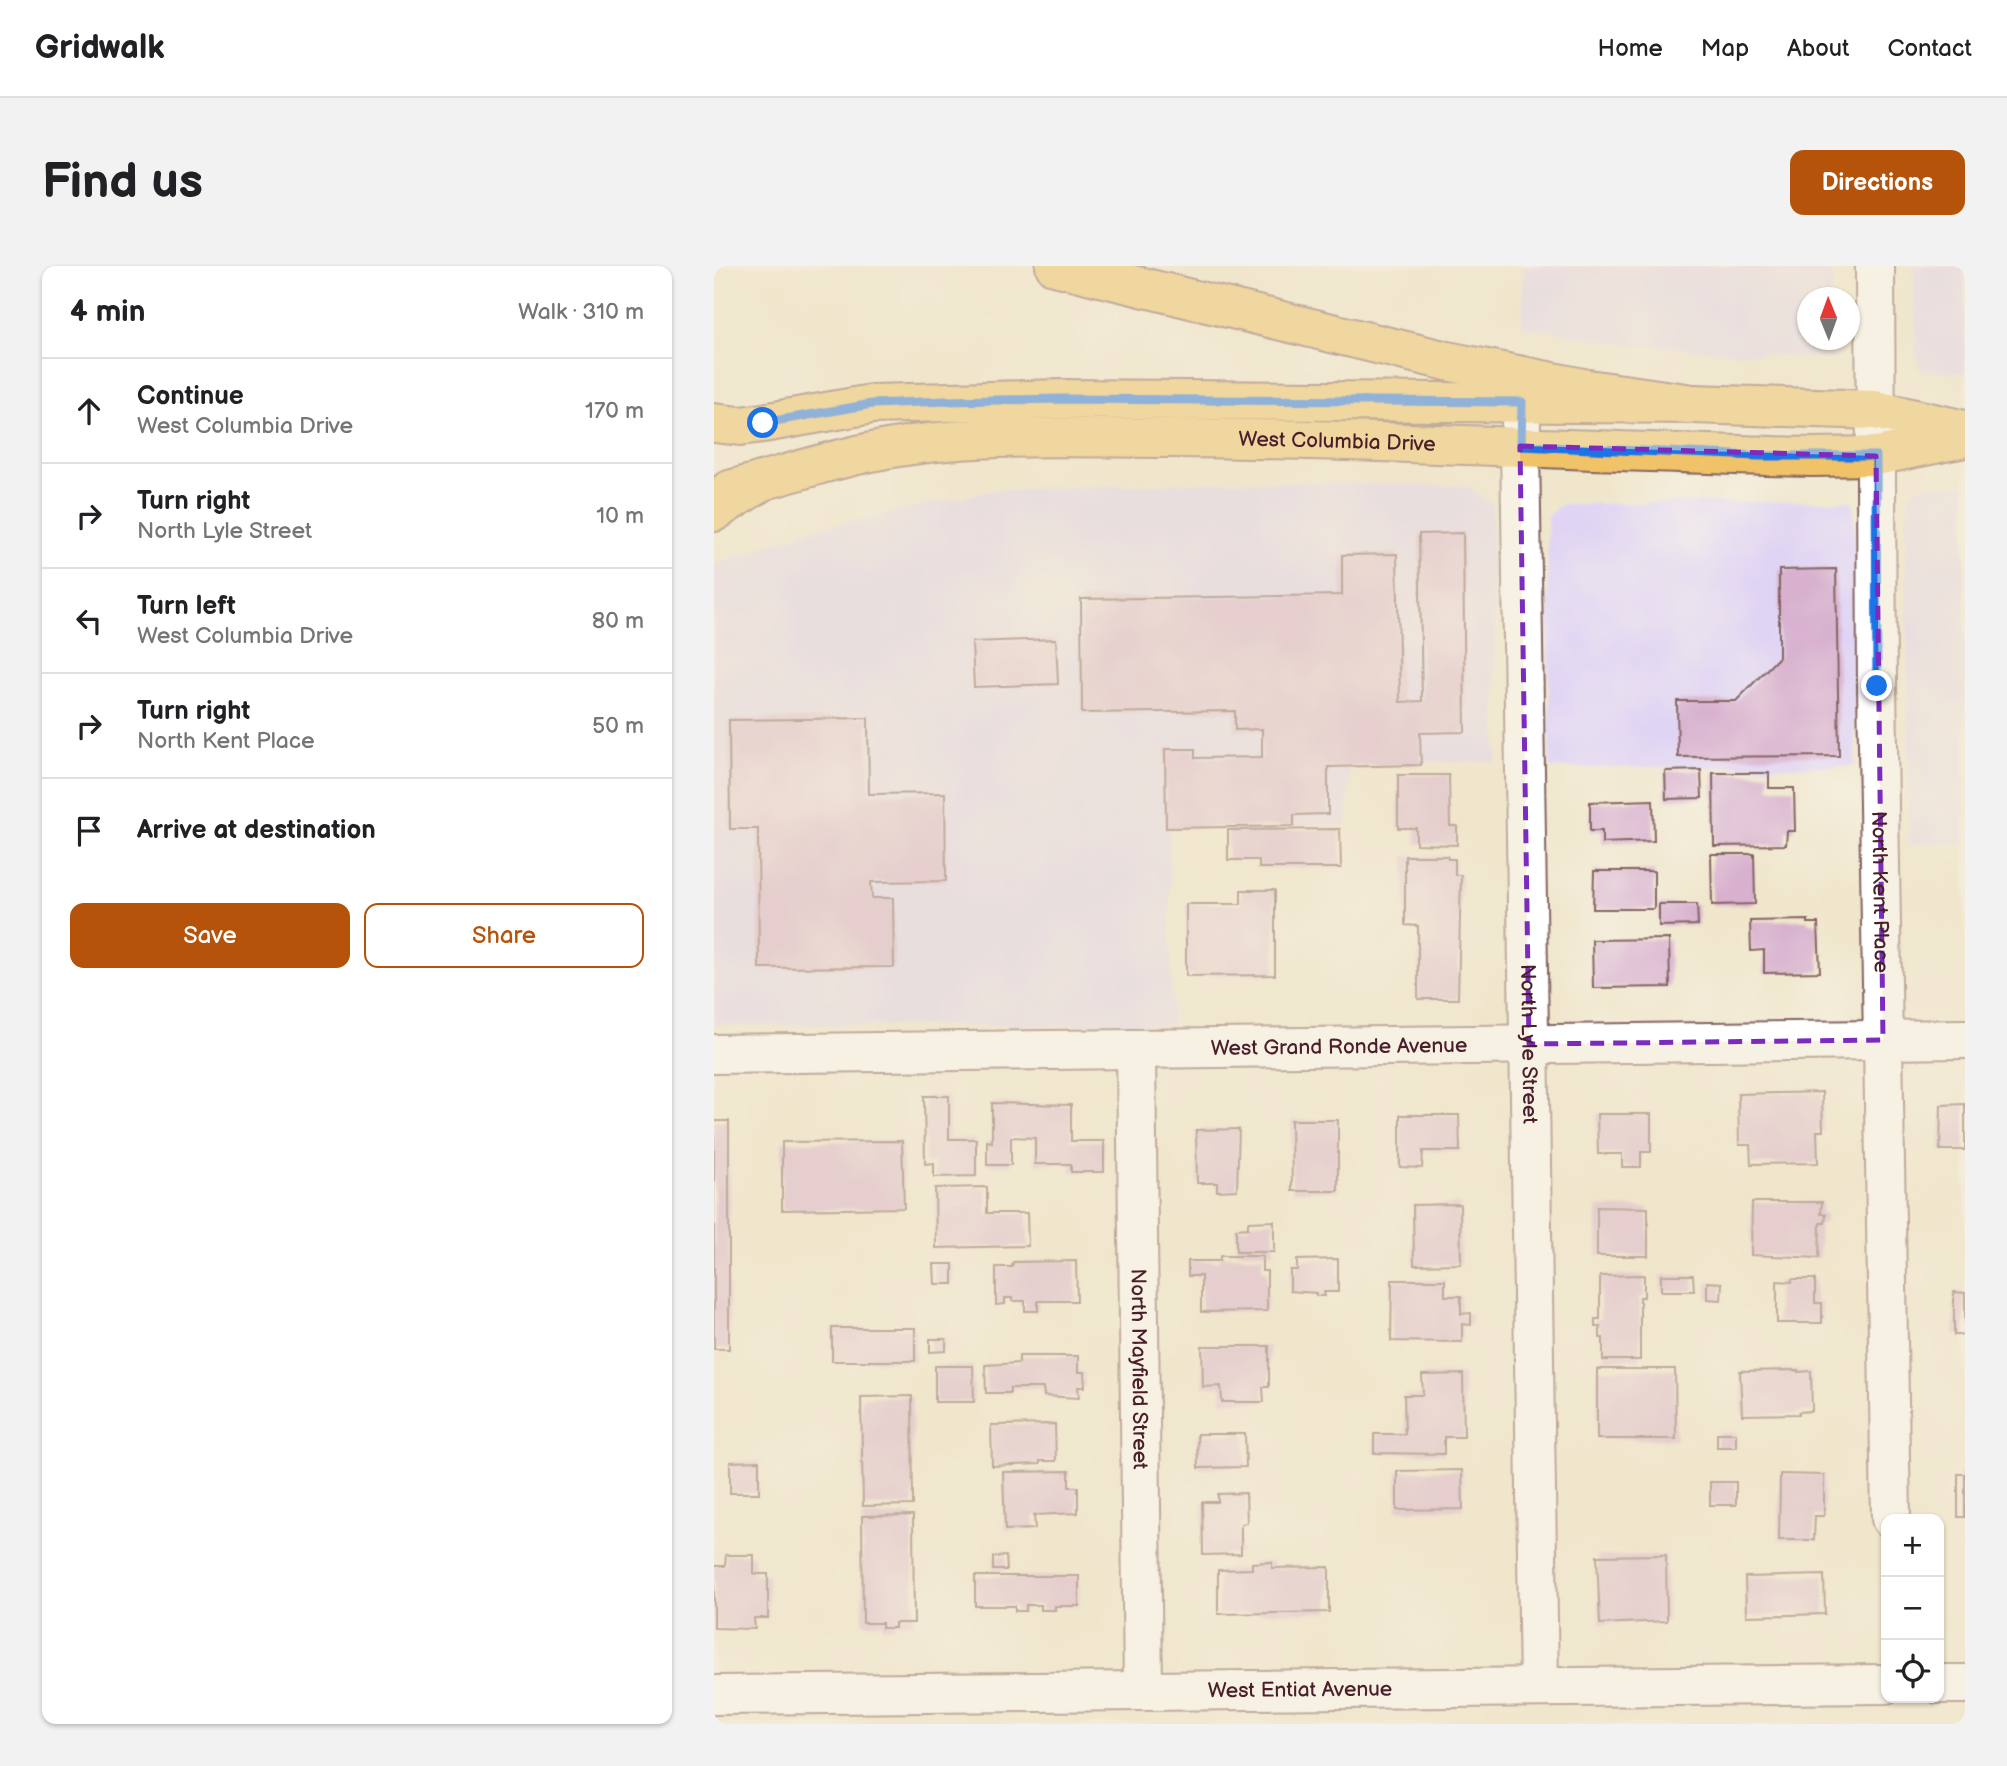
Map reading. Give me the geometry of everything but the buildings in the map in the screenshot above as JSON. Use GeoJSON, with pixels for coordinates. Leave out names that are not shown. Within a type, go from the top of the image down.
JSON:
{"type":"FeatureCollection","features":[{"type":"Feature","properties":{"kind":"main road"},"geometry":{"type":"LineString","coordinates":[[1055,266],[1470,366],[1588,389],[1693,404]]}},
{"type":"Feature","properties":{"kind":"main road","name":"West Columbia Drive"},"geometry":{"type":"LineString","coordinates":[[714,424],[740,426],[872,404],[1062,399],[1693,404],[1875,410],[1965,430]]}},
{"type":"Feature","properties":{"kind":"main road","name":"West Columbia Drive"},"geometry":{"type":"LineString","coordinates":[[714,494],[817,464],[899,447],[992,440],[1259,438],[1759,456],[1876,456],[1965,438]]}},
{"type":"Feature","properties":{"kind":"main road"},"geometry":{"type":"LineString","coordinates":[[714,512],[762,481]]}},
{"type":"Feature","properties":{"kind":"street","name":"North Kent Place"},"geometry":{"type":"LineString","coordinates":[[1875,266],[1891,1514]]}},
{"type":"Feature","properties":{"kind":"street","name":"North Lyle Street"},"geometry":{"type":"LineString","coordinates":[[1522,402],[1539,1686]]}},
{"type":"Feature","properties":{"kind":"street","name":"West Grand Ronde Avenue"},"geometry":{"type":"LineString","coordinates":[[714,1054],[1965,1039]]}},
{"type":"Feature","properties":{"kind":"street","name":"North Mayfield Street"},"geometry":{"type":"LineString","coordinates":[[1136,1049],[1143,1690]]}},
{"type":"Feature","properties":{"kind":"street","name":"West Entiat Avenue"},"geometry":{"type":"LineString","coordinates":[[714,1695],[1881,1684]]}},
{"type":"Feature","properties":{"kind":"street"},"geometry":{"type":"LineString","coordinates":[[1944,1684],[1965,1684]]}},
{"type":"Feature","properties":{"kind":"highlighted area"},"geometry":{"type":"Polygon","coordinates":[[[1520,446],[1876,456],[1883,1040],[1529,1044],[1520,446]]]}},
{"type":"Feature","properties":{"kind":"shaded area"},"geometry":{"type":"Polygon","coordinates":[[[1523,266],[1831,266],[1832,287],[1797,287],[1797,350],[1834,350],[1834,359],[1633,345],[1522,326],[1523,266]]]}},
{"type":"Feature","properties":{"kind":"shaded area"},"geometry":{"type":"Polygon","coordinates":[[[1913,266],[1965,266],[1965,373],[1922,371],[1916,357],[1913,266]]]}},
{"type":"Feature","properties":{"kind":"shaded area"},"geometry":{"type":"Polygon","coordinates":[[[1237,481],[1468,486],[1492,504],[1497,762],[1349,761],[1347,825],[1169,827],[1172,1026],[714,1025],[714,565],[809,530],[996,490],[1237,481]]]}},
{"type":"Feature","properties":{"kind":"shaded area"},"geometry":{"type":"Polygon","coordinates":[[[1965,484],[1965,843],[1909,844],[1906,523],[1909,495],[1920,486],[1965,484]]]}},
{"type":"Feature","properties":{"kind":"shaded area"},"geometry":{"type":"Polygon","coordinates":[[[1852,501],[1855,766],[1550,768],[1547,516],[1562,504],[1852,501]]]}},
{"type":"Feature","properties":{"kind":"route"},"geometry":{"type":"LineString","coordinates":[[763,423],[872,404],[946,401],[1062,399],[1522,402],[1521,446],[1759,456],[1876,456],[1877,686]]}}]}
